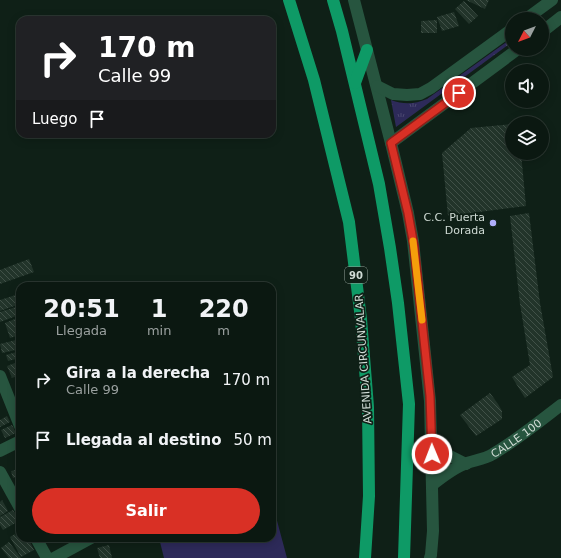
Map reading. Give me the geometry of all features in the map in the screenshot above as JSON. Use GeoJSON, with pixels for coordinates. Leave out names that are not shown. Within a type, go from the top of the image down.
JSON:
{"type":"FeatureCollection","features":[{"type":"Feature","properties":{"kind":"highway","name":"AVENIDA CIRCUNVALAR"},"geometry":{"type":"LineString","coordinates":[[289,0],[314,80],[349,222],[361,319],[368,407],[369,496],[365,558]]}},
{"type":"Feature","properties":{"kind":"highway"},"geometry":{"type":"LineString","coordinates":[[333,0],[342,31],[379,184],[398,303],[409,404],[404,558]]}},
{"type":"Feature","properties":{"kind":"highway"},"geometry":{"type":"LineString","coordinates":[[355,83],[367,50]]}},
{"type":"Feature","properties":{"kind":"street"},"geometry":{"type":"LineString","coordinates":[[354,0],[391,143],[408,213],[413,241],[430,396],[433,531],[430,558]]}},
{"type":"Feature","properties":{"kind":"street"},"geometry":{"type":"LineString","coordinates":[[536,12],[552,0]]}},
{"type":"Feature","properties":{"kind":"street"},"geometry":{"type":"LineString","coordinates":[[549,27],[561,18]]}},
{"type":"Feature","properties":{"kind":"street"},"geometry":{"type":"LineString","coordinates":[[377,86],[393,94],[420,94],[431,88],[505,34]]}},
{"type":"Feature","properties":{"kind":"street"},"geometry":{"type":"LineString","coordinates":[[391,143],[509,56]]}},
{"type":"Feature","properties":{"kind":"street"},"geometry":{"type":"LineString","coordinates":[[0,376],[16,416]]}},
{"type":"Feature","properties":{"kind":"street","name":"CALLE 100"},"geometry":{"type":"LineString","coordinates":[[432,485],[466,464],[492,455],[561,405]]}},
{"type":"Feature","properties":{"kind":"street"},"geometry":{"type":"LineString","coordinates":[[432,439],[448,455],[466,464]]}},
{"type":"Feature","properties":{"kind":"street"},"geometry":{"type":"LineString","coordinates":[[0,451],[16,443]]}},
{"type":"Feature","properties":{"kind":"street"},"geometry":{"type":"LineString","coordinates":[[0,472],[16,501]]}},
{"type":"Feature","properties":{"kind":"street"},"geometry":{"type":"LineString","coordinates":[[38,542],[47,558]]}},
{"type":"Feature","properties":{"kind":"street"},"geometry":{"type":"LineString","coordinates":[[54,558],[84,542]]}},
{"type":"Feature","properties":{"kind":"green space"},"geometry":{"type":"Polygon","coordinates":[[[505,43],[505,47],[396,127],[391,100],[400,103],[409,103],[427,99],[505,43]]]}},
{"type":"Feature","properties":{"kind":"green space"},"geometry":{"type":"Polygon","coordinates":[[[276,517],[287,558],[164,558],[160,542],[276,542],[276,517]]]}},
{"type":"Feature","properties":{"kind":"building"},"geometry":{"type":"Polygon","coordinates":[[[466,0],[489,0],[485,9],[466,0]]]}},
{"type":"Feature","properties":{"kind":"building"},"geometry":{"type":"Polygon","coordinates":[[[464,1],[478,16],[469,24],[455,9],[464,1]]]}},
{"type":"Feature","properties":{"kind":"building"},"geometry":{"type":"Polygon","coordinates":[[[454,12],[459,26],[442,31],[437,17],[454,12]]]}},
{"type":"Feature","properties":{"kind":"building"},"geometry":{"type":"Polygon","coordinates":[[[437,20],[437,33],[421,33],[421,21],[437,20]]]}},
{"type":"Feature","properties":{"kind":"building"},"geometry":{"type":"Polygon","coordinates":[[[505,125],[505,160],[522,160],[526,206],[448,216],[442,153],[471,128],[505,125]]]}},
{"type":"Feature","properties":{"kind":"building"},"geometry":{"type":"Polygon","coordinates":[[[529,213],[540,303],[553,377],[525,398],[512,377],[530,365],[520,304],[510,216],[529,213]]]}},
{"type":"Feature","properties":{"kind":"building"},"geometry":{"type":"Polygon","coordinates":[[[29,259],[34,272],[0,284],[0,270],[29,259]]]}},
{"type":"Feature","properties":{"kind":"building"},"geometry":{"type":"Polygon","coordinates":[[[16,295],[16,305],[0,311],[0,300],[16,295]]]}},
{"type":"Feature","properties":{"kind":"building"},"geometry":{"type":"Polygon","coordinates":[[[16,307],[16,316],[0,322],[0,312],[16,307]]]}},
{"type":"Feature","properties":{"kind":"building"},"geometry":{"type":"Polygon","coordinates":[[[16,319],[16,336],[10,338],[5,323],[16,319]]]}},
{"type":"Feature","properties":{"kind":"building"},"geometry":{"type":"Polygon","coordinates":[[[16,340],[16,350],[2,353],[0,344],[16,340]]]}},
{"type":"Feature","properties":{"kind":"building"},"geometry":{"type":"Polygon","coordinates":[[[16,352],[16,359],[8,361],[6,355],[16,352]]]}},
{"type":"Feature","properties":{"kind":"building"},"geometry":{"type":"Polygon","coordinates":[[[16,363],[16,376],[12,378],[7,366],[16,363]]]}},
{"type":"Feature","properties":{"kind":"building"},"geometry":{"type":"Polygon","coordinates":[[[490,393],[502,411],[502,419],[476,436],[460,415],[490,393]]]}},
{"type":"Feature","properties":{"kind":"building"},"geometry":{"type":"Polygon","coordinates":[[[7,416],[10,422],[0,427],[0,420],[7,416]]]}},
{"type":"Feature","properties":{"kind":"building"},"geometry":{"type":"Polygon","coordinates":[[[12,425],[16,433],[5,438],[1,430],[12,425]]]}},
{"type":"Feature","properties":{"kind":"building"},"geometry":{"type":"Polygon","coordinates":[[[16,470],[16,477],[13,478],[11,471],[16,470]]]}},
{"type":"Feature","properties":{"kind":"building"},"geometry":{"type":"Polygon","coordinates":[[[2,500],[8,511],[0,516],[0,502],[2,500]]]}},
{"type":"Feature","properties":{"kind":"building"},"geometry":{"type":"Polygon","coordinates":[[[13,510],[16,516],[16,523],[3,530],[0,525],[0,517],[13,510]]]}},
{"type":"Feature","properties":{"kind":"building"},"geometry":{"type":"Polygon","coordinates":[[[15,534],[16,542],[30,542],[34,550],[21,557],[10,537],[15,534]]]}},
{"type":"Feature","properties":{"kind":"building"},"geometry":{"type":"Polygon","coordinates":[[[9,542],[21,558],[9,558],[1,548],[9,542]]]}},
{"type":"Feature","properties":{"kind":"building"},"geometry":{"type":"Polygon","coordinates":[[[109,545],[112,558],[100,558],[97,548],[109,545]]]}},
{"type":"Feature","properties":{"kind":"slow traffic"},"geometry":{"type":"LineString","coordinates":[[413,241],[422,320]]}},
{"type":"Feature","properties":{"kind":"place","name":"C.C. Puerta Dorada"},"geometry":{"type":"Point","coordinates":[493,223]}},
{"type":"Feature","properties":{"kind":"route"},"geometry":{"type":"LineString","coordinates":[[432,454],[430,396],[414,246],[408,213],[391,143],[459,93]]}}]}
